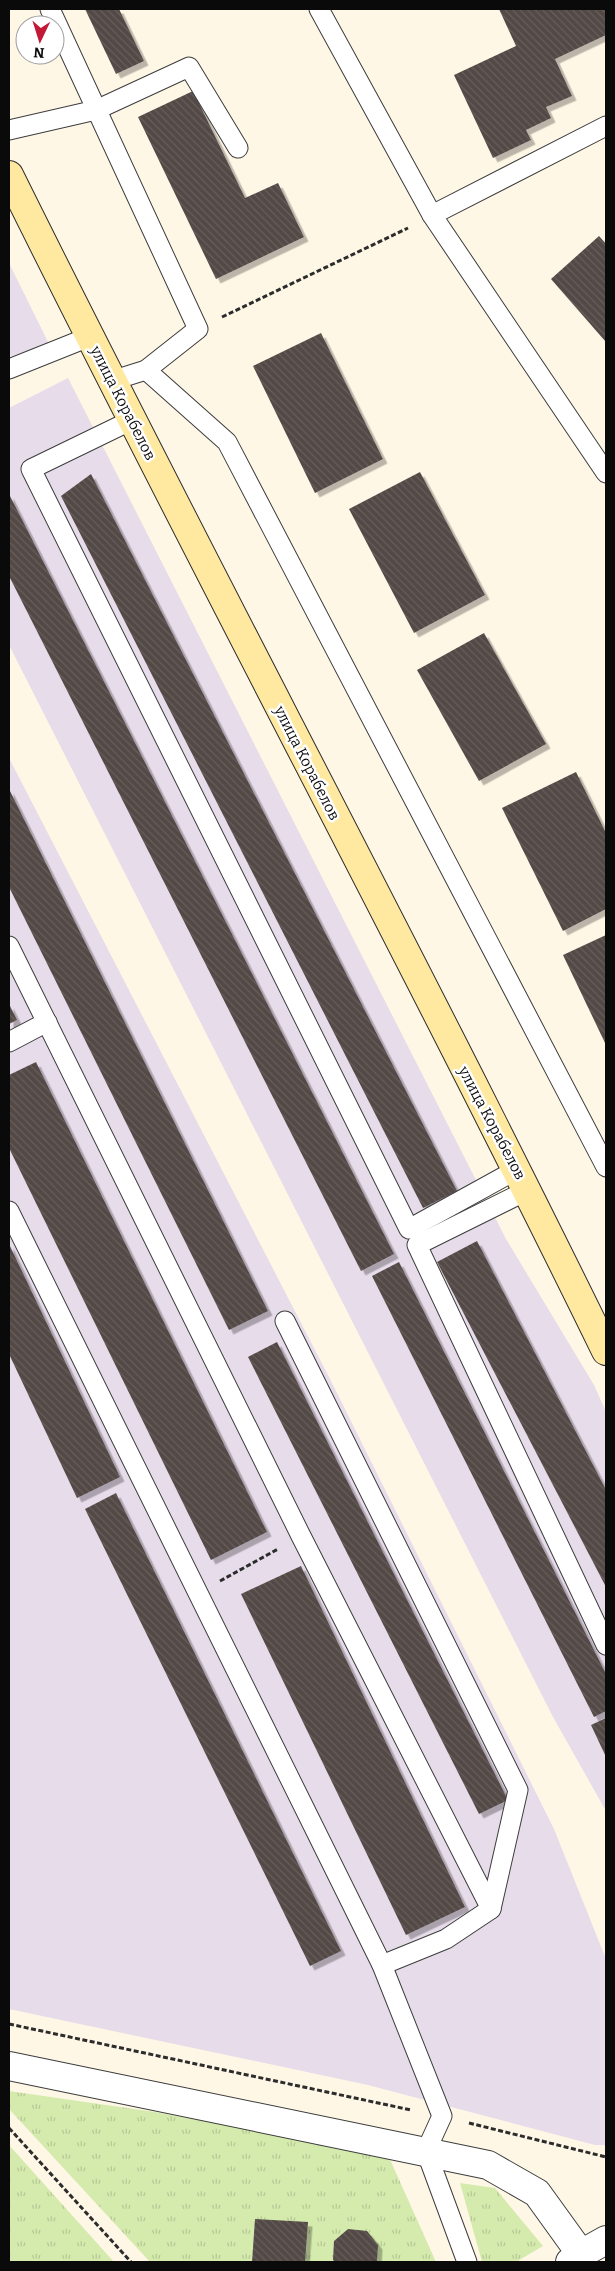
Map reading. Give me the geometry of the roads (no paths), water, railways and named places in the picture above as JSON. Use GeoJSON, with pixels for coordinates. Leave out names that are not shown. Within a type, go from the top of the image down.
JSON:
{"type":"FeatureCollection","features":[{"type":"Feature","properties":{"kind":"street","name":"улица Корабелов"},"geometry":{"type":"LineString","coordinates":[[9,175],[111,381],[522,1180],[606,1350]]}},
{"type":"Feature","properties":{"kind":"street"},"geometry":{"type":"LineString","coordinates":[[9,2066],[488,2165],[537,2193],[575,2258],[606,2240]]}},
{"type":"Feature","properties":{"kind":"lane"},"geometry":{"type":"LineString","coordinates":[[50,9],[198,329],[146,370],[111,381]]}},
{"type":"Feature","properties":{"kind":"lane"},"geometry":{"type":"LineString","coordinates":[[324,10],[432,214],[606,474]]}},
{"type":"Feature","properties":{"kind":"lane"},"geometry":{"type":"LineString","coordinates":[[9,130],[96,110],[189,67],[238,148]]}},
{"type":"Feature","properties":{"kind":"lane"},"geometry":{"type":"LineString","coordinates":[[432,214],[606,126]]}},
{"type":"Feature","properties":{"kind":"lane"},"geometry":{"type":"LineString","coordinates":[[9,369],[89,337]]}},
{"type":"Feature","properties":{"kind":"lane"},"geometry":{"type":"LineString","coordinates":[[146,370],[227,442],[606,1167]]}},
{"type":"Feature","properties":{"kind":"lane"},"geometry":{"type":"LineString","coordinates":[[132,420],[31,469],[408,1229],[522,1180]]}},
{"type":"Feature","properties":{"kind":"lane"},"geometry":{"type":"LineString","coordinates":[[9,946],[301,1536],[491,1909]]}},
{"type":"Feature","properties":{"kind":"lane"},"geometry":{"type":"LineString","coordinates":[[9,1042],[46,1022]]}},
{"type":"Feature","properties":{"kind":"lane"},"geometry":{"type":"LineString","coordinates":[[522,1180],[417,1245],[606,1645]]}},
{"type":"Feature","properties":{"kind":"lane"},"geometry":{"type":"LineString","coordinates":[[9,1211],[382,1965],[442,2116],[426,2151],[467,2262]]}},
{"type":"Feature","properties":{"kind":"lane"},"geometry":{"type":"LineString","coordinates":[[285,1321],[518,1790],[491,1909],[446,1940],[382,1965]]}}]}
